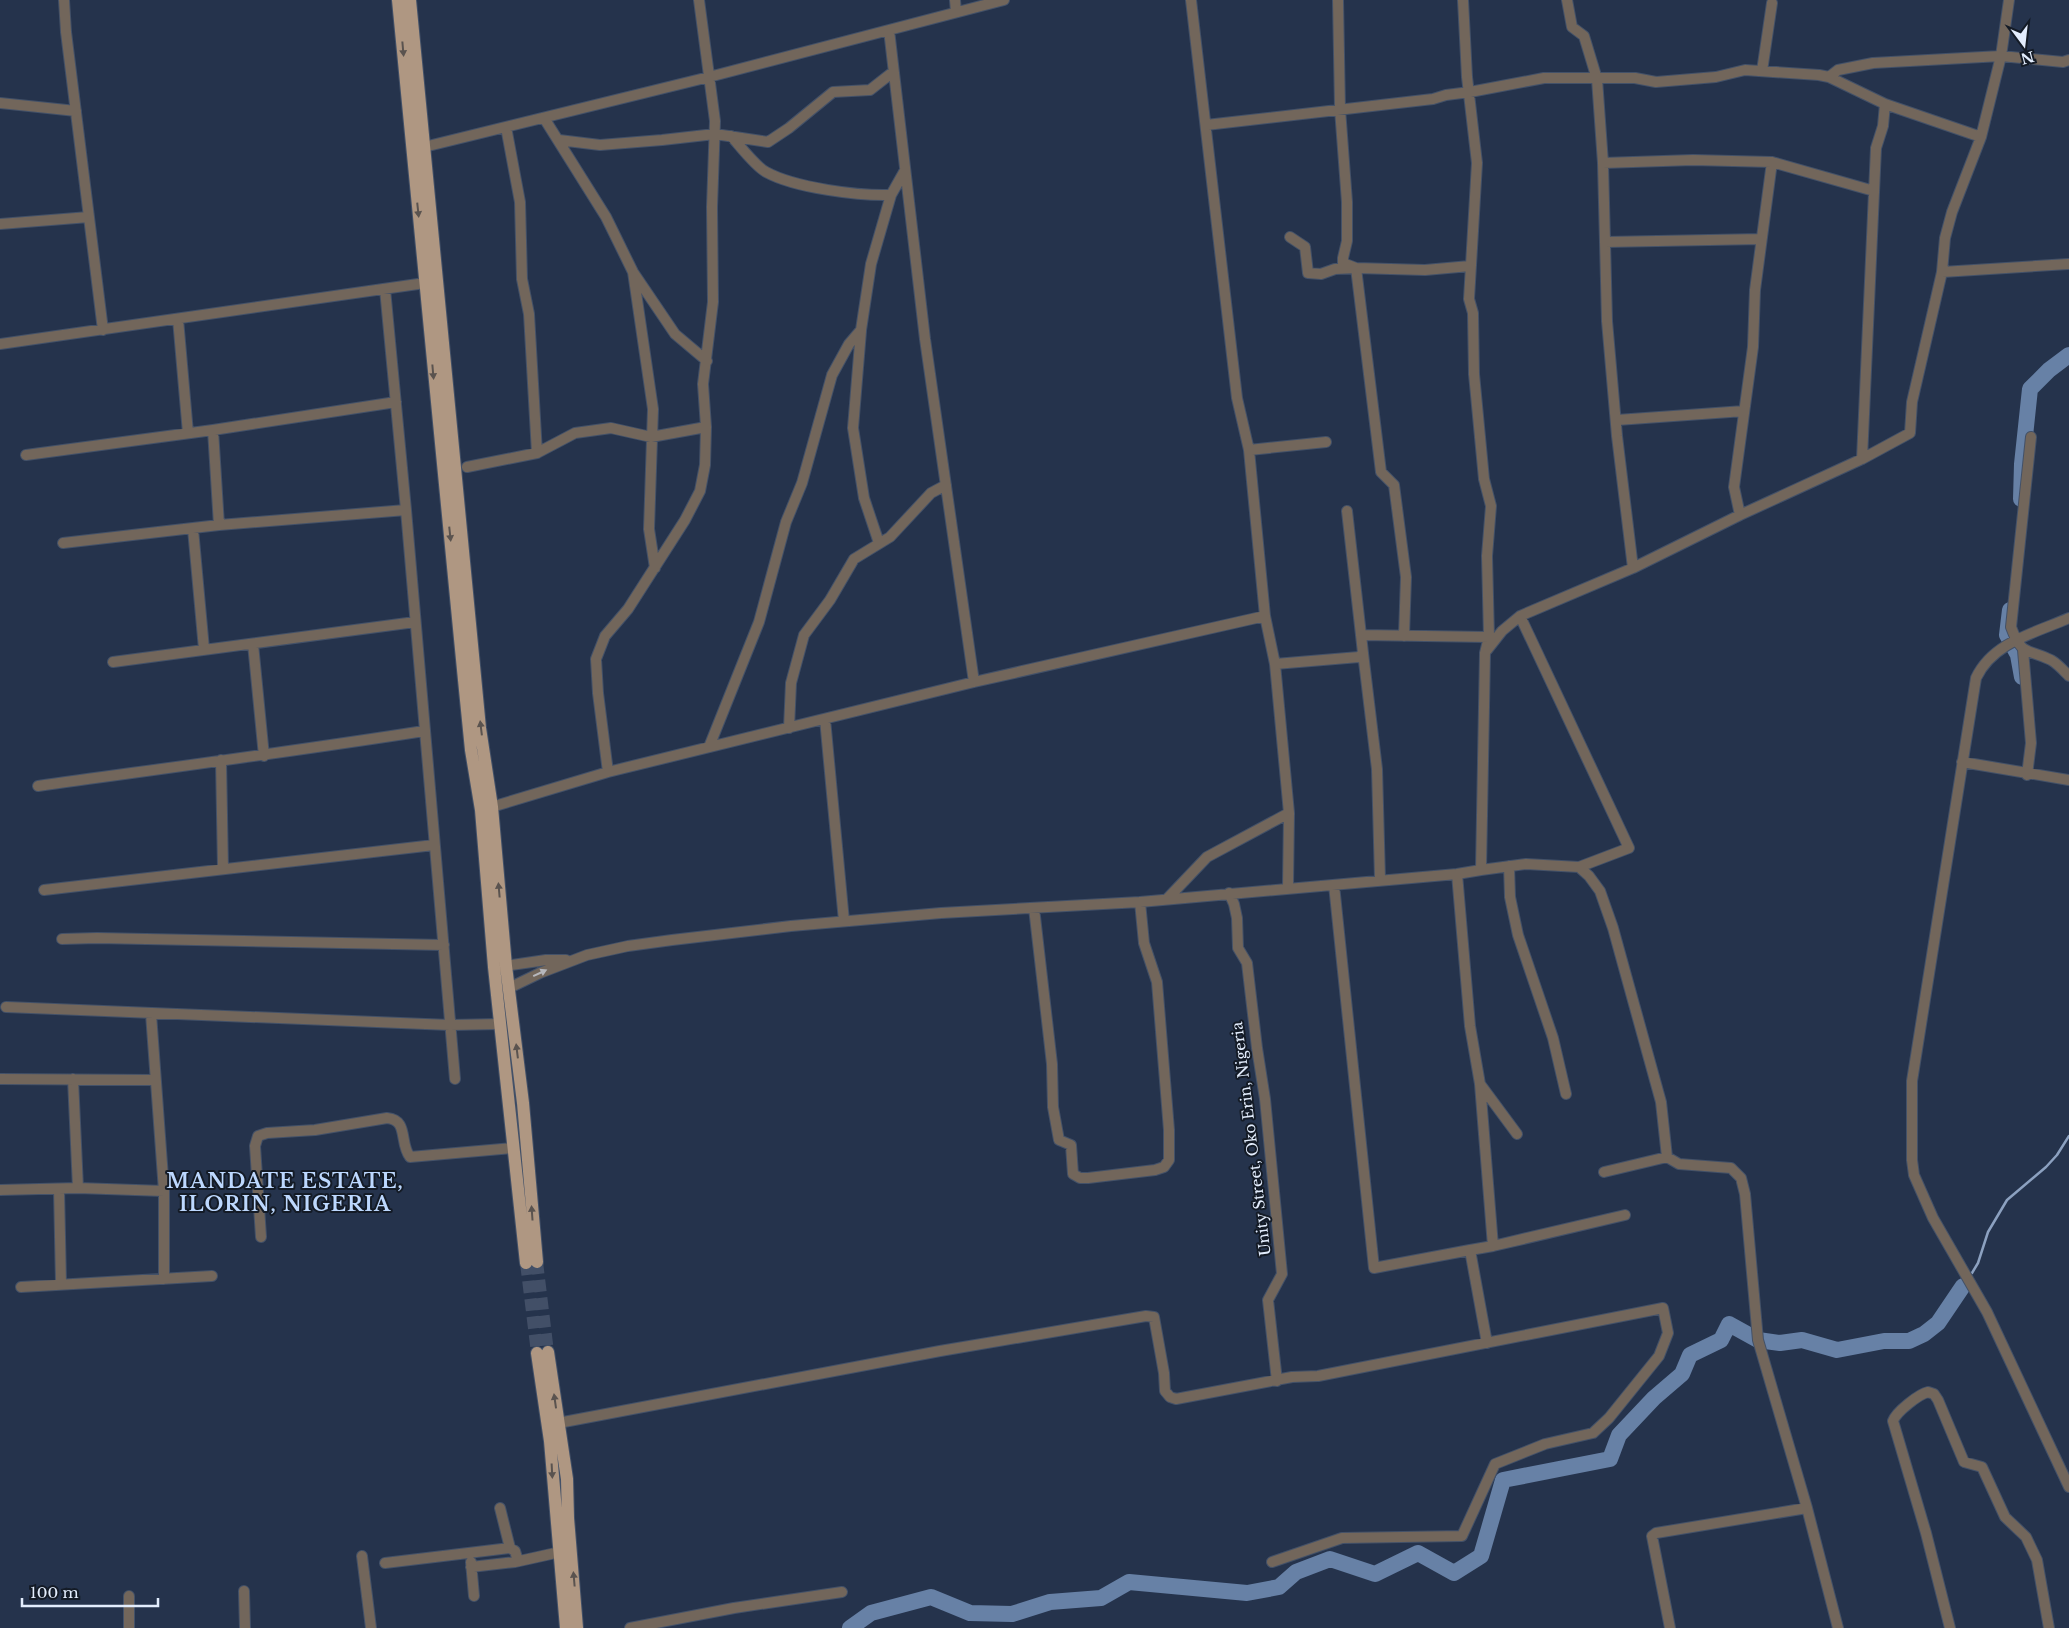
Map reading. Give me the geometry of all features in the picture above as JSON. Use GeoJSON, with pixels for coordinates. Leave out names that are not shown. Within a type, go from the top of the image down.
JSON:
{"type":"FeatureCollection","features":[{"type":"Feature","properties":{"kind":"main road"},"geometry":{"type":"LineString","coordinates":[[398,0],[471,750],[487,809]]}},
{"type":"Feature","properties":{"kind":"main road"},"geometry":{"type":"LineString","coordinates":[[410,0],[480,728],[500,967],[500,1024],[514,1148],[531,1262],[522,1103],[509,988],[500,967]]}},
{"type":"Feature","properties":{"kind":"main road"},"geometry":{"type":"LineString","coordinates":[[543,1353],[553,1424],[566,1628]]}},
{"type":"Feature","properties":{"kind":"main road"},"geometry":{"type":"LineString","coordinates":[[553,1424],[567,1479],[568,1518],[577,1628]]}},
{"type":"Feature","properties":{"kind":"street"},"geometry":{"type":"LineString","coordinates":[[64,0],[103,330]]}},
{"type":"Feature","properties":{"kind":"street"},"geometry":{"type":"LineString","coordinates":[[608,772],[598,693],[596,659],[605,636],[628,609],[685,520],[700,491],[705,465],[706,427],[703,384],[713,302],[712,207],[715,134],[699,0]]}},
{"type":"Feature","properties":{"kind":"street"},"geometry":{"type":"LineString","coordinates":[[955,0],[956,12]]}},
{"type":"Feature","properties":{"kind":"street"},"geometry":{"type":"LineString","coordinates":[[424,147],[708,78],[1004,0]]}},
{"type":"Feature","properties":{"kind":"street"},"geometry":{"type":"LineString","coordinates":[[1190,0],[1237,398],[1249,450],[1265,616],[1275,664],[1289,813],[1288,887]]}},
{"type":"Feature","properties":{"kind":"street"},"geometry":{"type":"LineString","coordinates":[[1338,0],[1340,109],[1347,202],[1347,241],[1343,258],[1344,263],[1356,268]]}},
{"type":"Feature","properties":{"kind":"street"},"geometry":{"type":"LineString","coordinates":[[1463,0],[1476,164],[1469,299],[1473,313],[1474,374],[1484,479],[1491,506],[1487,556],[1489,637],[1485,653],[1481,870]]}},
{"type":"Feature","properties":{"kind":"street"},"geometry":{"type":"LineString","coordinates":[[1567,0],[1572,26],[1584,36],[1597,79],[1603,163],[1607,321],[1633,568]]}},
{"type":"Feature","properties":{"kind":"street"},"geometry":{"type":"LineString","coordinates":[[1485,653],[1502,631],[1520,616],[1633,568],[1740,515],[1862,459],[1910,432],[1912,402],[1942,272],[1945,238],[1952,212],[1981,137],[2000,56],[2009,0]]}},
{"type":"Feature","properties":{"kind":"street"},"geometry":{"type":"LineString","coordinates":[[1762,71],[1772,3]]}},
{"type":"Feature","properties":{"kind":"street"},"geometry":{"type":"LineString","coordinates":[[888,30],[904,172],[974,682]]}},
{"type":"Feature","properties":{"kind":"street"},"geometry":{"type":"LineString","coordinates":[[1829,77],[1838,70],[1873,63],[2000,56],[2063,62],[2069,60]]}},
{"type":"Feature","properties":{"kind":"street"},"geometry":{"type":"LineString","coordinates":[[1206,125],[1433,99],[1446,95],[1544,78],[1635,78],[1656,82],[1716,77],[1745,70],[1829,77],[1886,104],[1981,137]]}},
{"type":"Feature","properties":{"kind":"street"},"geometry":{"type":"LineString","coordinates":[[559,140],[600,145],[715,134],[768,142],[789,128],[833,92],[870,90],[893,72]]}},
{"type":"Feature","properties":{"kind":"street"},"geometry":{"type":"LineString","coordinates":[[0,104],[76,111]]}},
{"type":"Feature","properties":{"kind":"street"},"geometry":{"type":"LineString","coordinates":[[1862,459],[1876,148],[1886,104]]}},
{"type":"Feature","properties":{"kind":"street"},"geometry":{"type":"LineString","coordinates":[[544,118],[606,217],[633,272],[675,334],[707,361]]}},
{"type":"Feature","properties":{"kind":"street"},"geometry":{"type":"LineString","coordinates":[[506,127],[520,202],[522,279],[529,314],[537,453]]}},
{"type":"Feature","properties":{"kind":"street"},"geometry":{"type":"LineString","coordinates":[[731,136],[765,172],[790,181],[839,191],[891,195]]}},
{"type":"Feature","properties":{"kind":"street"},"geometry":{"type":"LineString","coordinates":[[1603,163],[1692,160],[1772,162],[1874,191]]}},
{"type":"Feature","properties":{"kind":"street"},"geometry":{"type":"LineString","coordinates":[[1740,515],[1734,487],[1753,346],[1755,290],[1772,162]]}},
{"type":"Feature","properties":{"kind":"street"},"geometry":{"type":"LineString","coordinates":[[879,544],[864,498],[853,428],[861,330],[870,264],[891,195],[904,172]]}},
{"type":"Feature","properties":{"kind":"street"},"geometry":{"type":"LineString","coordinates":[[0,224],[89,217]]}},
{"type":"Feature","properties":{"kind":"street"},"geometry":{"type":"LineString","coordinates":[[1290,237],[1305,247],[1308,273],[1321,274],[1335,270],[1356,268],[1425,270],[1470,266]]}},
{"type":"Feature","properties":{"kind":"street"},"geometry":{"type":"LineString","coordinates":[[1605,242],[1762,239]]}},
{"type":"Feature","properties":{"kind":"street"},"geometry":{"type":"LineString","coordinates":[[1942,272],[2068,264]]}},
{"type":"Feature","properties":{"kind":"street"},"geometry":{"type":"LineString","coordinates":[[1356,268],[1381,472],[1394,485],[1406,577],[1404,636]]}},
{"type":"Feature","properties":{"kind":"street"},"geometry":{"type":"LineString","coordinates":[[633,272],[653,409],[649,529],[655,568]]}},
{"type":"Feature","properties":{"kind":"street"},"geometry":{"type":"LineString","coordinates":[[0,344],[425,283]]}},
{"type":"Feature","properties":{"kind":"street"},"geometry":{"type":"LineString","coordinates":[[384,289],[406,510],[455,1079]]}},
{"type":"Feature","properties":{"kind":"street"},"geometry":{"type":"LineString","coordinates":[[178,319],[188,433]]}},
{"type":"Feature","properties":{"kind":"street"},"geometry":{"type":"LineString","coordinates":[[709,747],[759,622],[786,522],[802,483],[832,375],[849,344],[861,330]]}},
{"type":"Feature","properties":{"kind":"street"},"geometry":{"type":"LineString","coordinates":[[26,455],[213,430],[396,402]]}},
{"type":"Feature","properties":{"kind":"street"},"geometry":{"type":"LineString","coordinates":[[1616,420],[1744,411]]}},
{"type":"Feature","properties":{"kind":"street"},"geometry":{"type":"LineString","coordinates":[[467,467],[537,453],[574,433],[611,428],[651,437],[706,427]]}},
{"type":"Feature","properties":{"kind":"street"},"geometry":{"type":"LineString","coordinates":[[213,430],[219,525]]}},
{"type":"Feature","properties":{"kind":"street"},"geometry":{"type":"LineString","coordinates":[[2031,437],[2011,627],[2014,641],[2023,650],[2052,661],[2069,676]]}},
{"type":"Feature","properties":{"kind":"street"},"geometry":{"type":"LineString","coordinates":[[1249,450],[1326,442]]}},
{"type":"Feature","properties":{"kind":"street"},"geometry":{"type":"LineString","coordinates":[[789,728],[792,683],[804,635],[830,600],[854,559],[890,537],[930,493],[946,485]]}},
{"type":"Feature","properties":{"kind":"street"},"geometry":{"type":"LineString","coordinates":[[64,542],[219,525],[406,510]]}},
{"type":"Feature","properties":{"kind":"street"},"geometry":{"type":"LineString","coordinates":[[1347,511],[1376,769],[1380,879]]}},
{"type":"Feature","properties":{"kind":"street"},"geometry":{"type":"LineString","coordinates":[[193,529],[204,649]]}},
{"type":"Feature","properties":{"kind":"street"},"geometry":{"type":"LineString","coordinates":[[487,809],[608,772],[974,682],[1265,616]]}},
{"type":"Feature","properties":{"kind":"street"},"geometry":{"type":"LineString","coordinates":[[509,988],[572,960],[628,946],[844,921],[941,913],[1140,902],[1288,887],[1334,885],[1380,879],[1457,874],[1526,864],[1579,867],[1629,848],[1520,616]]}},
{"type":"Feature","properties":{"kind":"street"},"geometry":{"type":"LineString","coordinates":[[2069,618],[2001,648],[1982,666],[1976,678],[1912,1081],[1912,1160],[1914,1175],[1933,1218],[1986,1312],[2069,1487]]}},
{"type":"Feature","properties":{"kind":"street"},"geometry":{"type":"LineString","coordinates":[[113,662],[415,622]]}},
{"type":"Feature","properties":{"kind":"street"},"geometry":{"type":"LineString","coordinates":[[1361,635],[1489,637]]}},
{"type":"Feature","properties":{"kind":"street"},"geometry":{"type":"LineString","coordinates":[[253,644],[264,756]]}},
{"type":"Feature","properties":{"kind":"street"},"geometry":{"type":"LineString","coordinates":[[2023,650],[2031,743],[2027,774]]}},
{"type":"Feature","properties":{"kind":"street"},"geometry":{"type":"LineString","coordinates":[[1275,664],[1359,657],[1363,653]]}},
{"type":"Feature","properties":{"kind":"street"},"geometry":{"type":"LineString","coordinates":[[825,719],[844,921]]}},
{"type":"Feature","properties":{"kind":"street"},"geometry":{"type":"LineString","coordinates":[[38,786],[221,760],[264,756],[424,731]]}},
{"type":"Feature","properties":{"kind":"street"},"geometry":{"type":"LineString","coordinates":[[221,760],[224,868]]}},
{"type":"Feature","properties":{"kind":"street"},"geometry":{"type":"LineString","coordinates":[[1962,762],[2069,780]]}},
{"type":"Feature","properties":{"kind":"street"},"geometry":{"type":"LineString","coordinates":[[1167,899],[1207,857],[1289,813]]}},
{"type":"Feature","properties":{"kind":"street"},"geometry":{"type":"LineString","coordinates":[[44,890],[434,845]]}},
{"type":"Feature","properties":{"kind":"street"},"geometry":{"type":"LineString","coordinates":[[1509,866],[1510,897],[1518,935],[1553,1038],[1566,1094]]}},
{"type":"Feature","properties":{"kind":"street"},"geometry":{"type":"LineString","coordinates":[[1579,867],[1589,876],[1600,891],[1614,928],[1661,1102],[1667,1157]]}},
{"type":"Feature","properties":{"kind":"street"},"geometry":{"type":"LineString","coordinates":[[1457,874],[1470,1026],[1480,1084],[1493,1246]]}},
{"type":"Feature","properties":{"kind":"street"},"geometry":{"type":"LineString","coordinates":[[1334,885],[1374,1268],[1493,1246],[1625,1215]]}},
{"type":"Feature","properties":{"kind":"street","name":"Unity Street, Oko Erin, Nigeria"},"geometry":{"type":"LineString","coordinates":[[1229,893],[1234,904],[1238,948],[1247,962],[1267,1118],[1282,1274],[1268,1300],[1277,1381]]}},
{"type":"Feature","properties":{"kind":"street"},"geometry":{"type":"LineString","coordinates":[[1034,908],[1051,1054],[1053,1108],[1059,1140],[1071,1145],[1073,1174],[1076,1177],[1088,1178],[1154,1170],[1164,1167],[1169,1160],[1169,1130],[1157,982],[1144,943],[1140,902]]}},
{"type":"Feature","properties":{"kind":"street"},"geometry":{"type":"LineString","coordinates":[[62,939],[444,945]]}},
{"type":"Feature","properties":{"kind":"street"},"geometry":{"type":"LineString","coordinates":[[500,967],[546,960],[572,960]]}},
{"type":"Feature","properties":{"kind":"street"},"geometry":{"type":"LineString","coordinates":[[6,1007],[450,1025],[500,1024]]}},
{"type":"Feature","properties":{"kind":"street"},"geometry":{"type":"LineString","coordinates":[[151,1014],[164,1191],[164,1278]]}},
{"type":"Feature","properties":{"kind":"street"},"geometry":{"type":"LineString","coordinates":[[0,1079],[155,1080]]}},
{"type":"Feature","properties":{"kind":"street"},"geometry":{"type":"LineString","coordinates":[[74,1079],[78,1188]]}},
{"type":"Feature","properties":{"kind":"street"},"geometry":{"type":"LineString","coordinates":[[1480,1084],[1517,1134]]}},
{"type":"Feature","properties":{"kind":"street"},"geometry":{"type":"LineString","coordinates":[[260,1237],[254,1146],[258,1136],[267,1133],[315,1130],[387,1118],[395,1119],[400,1124],[406,1152],[410,1157],[514,1148]]}},
{"type":"Feature","properties":{"kind":"street"},"geometry":{"type":"LineString","coordinates":[[1604,1172],[1667,1157],[1679,1164],[1731,1168],[1741,1178],[1745,1194],[1760,1345],[1807,1508],[1838,1628]]}},
{"type":"Feature","properties":{"kind":"street"},"geometry":{"type":"LineString","coordinates":[[0,1190],[78,1188],[164,1191]]}},
{"type":"Feature","properties":{"kind":"street"},"geometry":{"type":"LineString","coordinates":[[59,1189],[61,1284]]}},
{"type":"Feature","properties":{"kind":"street"},"geometry":{"type":"LineString","coordinates":[[1470,1250],[1488,1343]]}},
{"type":"Feature","properties":{"kind":"street"},"geometry":{"type":"LineString","coordinates":[[21,1287],[212,1276]]}},
{"type":"Feature","properties":{"kind":"street"},"geometry":{"type":"LineString","coordinates":[[553,1424],[940,1351],[1146,1316],[1154,1317],[1164,1373],[1165,1391],[1170,1397],[1176,1399],[1277,1381],[1318,1376],[1488,1343],[1603,1318],[1663,1308],[1668,1333],[1659,1356],[1609,1418],[1593,1433],[1545,1444],[1495,1464],[1462,1536],[1342,1538],[1272,1562]]}},
{"type":"Feature","properties":{"kind":"street"},"geometry":{"type":"LineString","coordinates":[[1950,1628],[1926,1533],[1893,1421],[1894,1417],[1910,1403],[1928,1392],[1932,1392],[1938,1400],[1964,1462],[1982,1467],[2005,1517],[2026,1537],[2037,1560],[2048,1628]]}},
{"type":"Feature","properties":{"kind":"street"},"geometry":{"type":"LineString","coordinates":[[500,1508],[510,1548]]}},
{"type":"Feature","properties":{"kind":"street"},"geometry":{"type":"LineString","coordinates":[[1670,1628],[1652,1536],[1656,1533],[1807,1508]]}},
{"type":"Feature","properties":{"kind":"street"},"geometry":{"type":"LineString","coordinates":[[384,1562],[471,1554],[510,1548],[515,1551],[518,1561]]}},
{"type":"Feature","properties":{"kind":"street"},"geometry":{"type":"LineString","coordinates":[[471,1567],[518,1561],[560,1552]]}},
{"type":"Feature","properties":{"kind":"street"},"geometry":{"type":"LineString","coordinates":[[471,1554],[474,1596]]}},
{"type":"Feature","properties":{"kind":"street"},"geometry":{"type":"LineString","coordinates":[[362,1556],[370,1628]]}},
{"type":"Feature","properties":{"kind":"street"},"geometry":{"type":"LineString","coordinates":[[244,1591],[245,1628]]}},
{"type":"Feature","properties":{"kind":"street"},"geometry":{"type":"LineString","coordinates":[[630,1628],[734,1608],[842,1592]]}},
{"type":"Feature","properties":{"kind":"street"},"geometry":{"type":"LineString","coordinates":[[129,1596],[130,1628]]}},
{"type":"Feature","properties":{"kind":"waterway"},"geometry":{"type":"LineString","coordinates":[[2021,499],[2022,464],[2030,389],[2049,370],[2069,355]]}},
{"type":"Feature","properties":{"kind":"waterway"},"geometry":{"type":"LineString","coordinates":[[2010,610],[2007,635],[2018,655],[2022,677]]}},
{"type":"Feature","properties":{"kind":"waterway"},"geometry":{"type":"LineString","coordinates":[[1972,1273],[1978,1263],[1988,1232],[2007,1200],[2046,1167],[2057,1155],[2069,1136]]}},
{"type":"Feature","properties":{"kind":"waterway"},"geometry":{"type":"LineString","coordinates":[[850,1628],[871,1613],[931,1597],[970,1613],[1012,1614],[1050,1602],[1101,1598],[1129,1582],[1247,1593],[1279,1587],[1296,1572],[1330,1559],[1375,1574],[1418,1553],[1454,1573],[1481,1556],[1503,1480],[1610,1459],[1619,1435],[1654,1398],[1682,1374],[1690,1355],[1721,1340],[1729,1324],[1758,1340],[1780,1343],[1802,1340],[1837,1350],[1884,1341],[1909,1341],[1924,1334],[1938,1323],[1963,1286]]}},
{"type":"Feature","properties":{"kind":"tunnel"},"geometry":{"type":"LineString","coordinates":[[537,1262],[548,1352]]}},
{"type":"Feature","properties":{"kind":"tunnel"},"geometry":{"type":"LineString","coordinates":[[526,1263],[537,1353]]}},
{"type":"Feature","properties":{"kind":"district","name":"MANDATE ESTATE, ILORIN, NIGERIA"},"geometry":{"type":"Point","coordinates":[285,1192]}}]}
